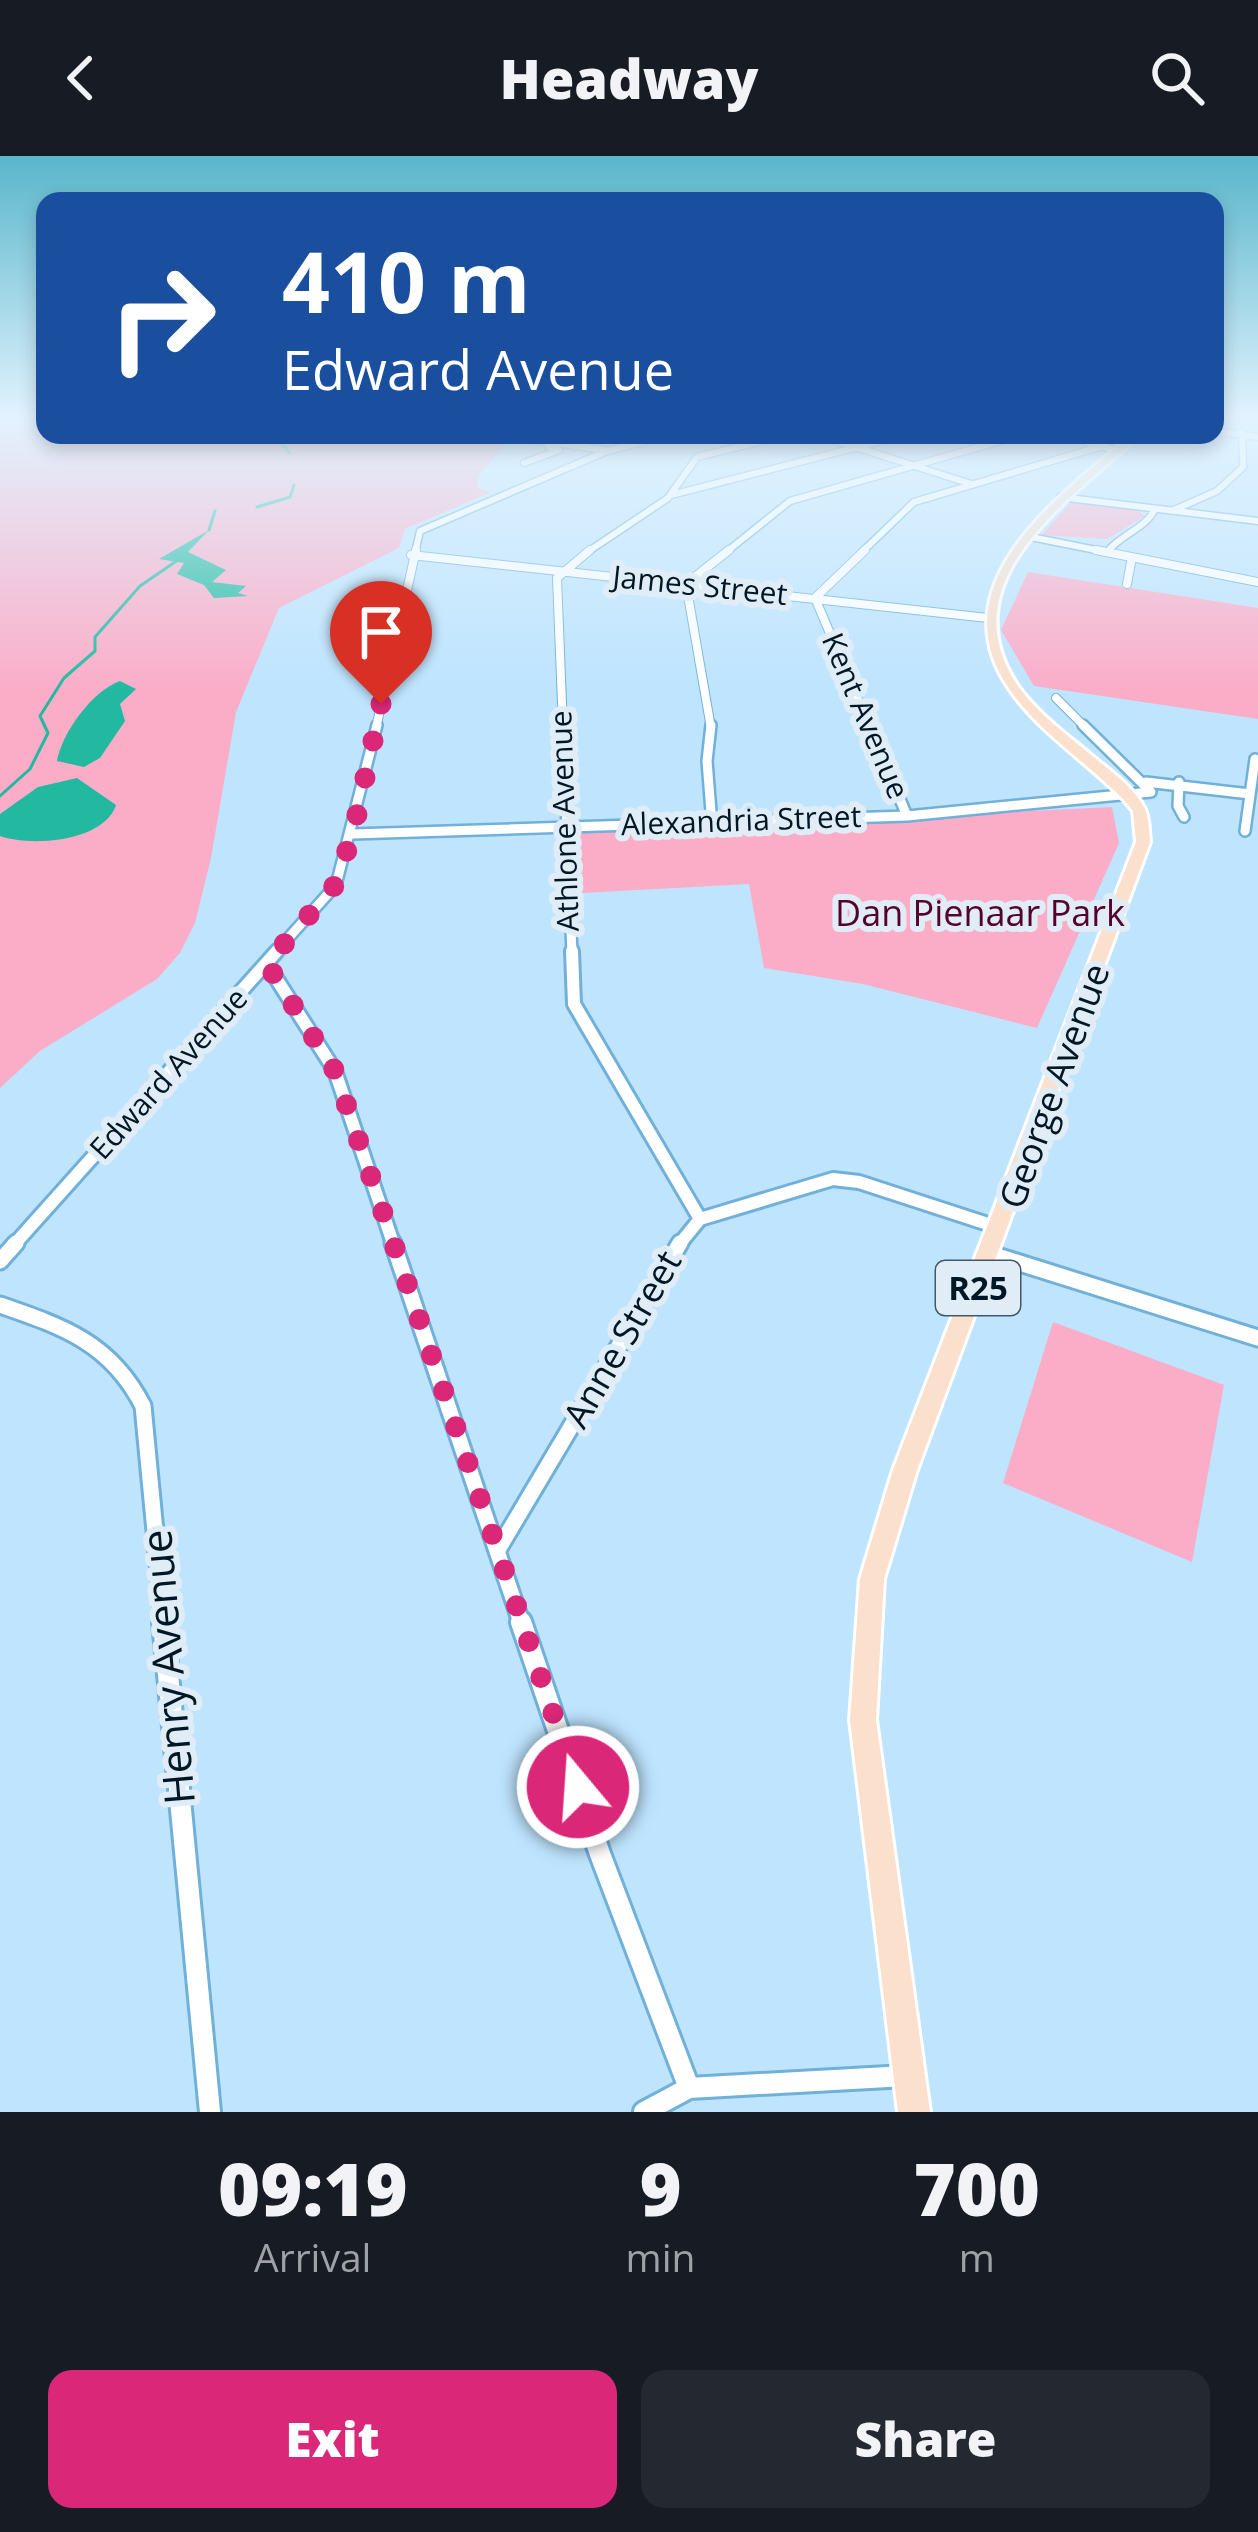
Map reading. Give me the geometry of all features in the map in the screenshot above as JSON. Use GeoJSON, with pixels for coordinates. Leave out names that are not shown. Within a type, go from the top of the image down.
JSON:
{"type":"FeatureCollection","features":[{"type":"Feature","properties":{"kind":"main road"},"geometry":{"type":"LineString","coordinates":[[1054,507],[1027,537],[988,617],[998,662],[1016,691],[1138,785]]}},
{"type":"Feature","properties":{"kind":"main road","name":"George Avenue"},"geometry":{"type":"LineString","coordinates":[[914,2112],[862,1720],[866,1619],[878,1558],[905,1470],[1001,1228],[1143,842],[1138,785]]}},
{"type":"Feature","properties":{"kind":"street"},"geometry":{"type":"LineString","coordinates":[[411,556],[426,527],[473,507]]}},
{"type":"Feature","properties":{"kind":"street"},"geometry":{"type":"LineString","coordinates":[[559,571],[653,507]]}},
{"type":"Feature","properties":{"kind":"street"},"geometry":{"type":"LineString","coordinates":[[712,824],[707,761],[712,718],[686,584],[780,507]]}},
{"type":"Feature","properties":{"kind":"street","name":"Kent Avenue"},"geometry":{"type":"LineString","coordinates":[[907,816],[815,598],[909,507]]}},
{"type":"Feature","properties":{"kind":"street"},"geometry":{"type":"LineString","coordinates":[[1140,507],[1258,521]]}},
{"type":"Feature","properties":{"kind":"street"},"geometry":{"type":"LineString","coordinates":[[1172,511],[1180,507]]}},
{"type":"Feature","properties":{"kind":"street"},"geometry":{"type":"LineString","coordinates":[[1108,551],[1122,534],[1149,521],[1155,509]]}},
{"type":"Feature","properties":{"kind":"street"},"geometry":{"type":"LineString","coordinates":[[1027,537],[1258,582]]}},
{"type":"Feature","properties":{"kind":"street","name":"James Street"},"geometry":{"type":"LineString","coordinates":[[411,556],[988,617]]}},
{"type":"Feature","properties":{"kind":"street","name":"Edward Avenue"},"geometry":{"type":"LineString","coordinates":[[0,1261],[335,885],[353,833],[411,556]]}},
{"type":"Feature","properties":{"kind":"street"},"geometry":{"type":"LineString","coordinates":[[1127,584],[1132,557]]}},
{"type":"Feature","properties":{"kind":"street","name":"Athlone Avenue"},"geometry":{"type":"LineString","coordinates":[[559,571],[564,827],[574,1004],[700,1219]]}},
{"type":"Feature","properties":{"kind":"street"},"geometry":{"type":"LineString","coordinates":[[1056,698],[1138,785]]}},
{"type":"Feature","properties":{"kind":"street"},"geometry":{"type":"LineString","coordinates":[[1245,831],[1255,759]]}},
{"type":"Feature","properties":{"kind":"street"},"geometry":{"type":"LineString","coordinates":[[1179,782],[1178,806],[1184,817]]}},
{"type":"Feature","properties":{"kind":"street","name":"Alexandria Street"},"geometry":{"type":"LineString","coordinates":[[353,833],[907,816],[1179,782],[1250,794]]}},
{"type":"Feature","properties":{"kind":"street"},"geometry":{"type":"LineString","coordinates":[[267,964],[335,1071],[600,1854],[689,2088]]}},
{"type":"Feature","properties":{"kind":"street","name":"Anne Street"},"geometry":{"type":"LineString","coordinates":[[500,1548],[679,1241],[700,1219],[841,1179],[1001,1228]]}},
{"type":"Feature","properties":{"kind":"street"},"geometry":{"type":"LineString","coordinates":[[991,1254],[1258,1338]]}},
{"type":"Feature","properties":{"kind":"street","name":"Henry Avenue"},"geometry":{"type":"LineString","coordinates":[[0,1306],[105,1346],[127,1372],[143,1406],[210,2112]]}},
{"type":"Feature","properties":{"kind":"street"},"geometry":{"type":"LineString","coordinates":[[644,2112],[689,2088],[908,2076]]}},
{"type":"Feature","properties":{"kind":"green space"},"geometry":{"type":"Polygon","coordinates":[[[0,507],[455,507],[405,529],[399,548],[279,608],[236,712],[211,858],[195,923],[180,953],[157,979],[40,1051],[0,1088],[0,507]]]}},
{"type":"Feature","properties":{"kind":"green space"},"geometry":{"type":"Polygon","coordinates":[[[1066,507],[1135,509],[1145,516],[1107,539],[1042,535],[1066,507]]]}},
{"type":"Feature","properties":{"kind":"green space"},"geometry":{"type":"Polygon","coordinates":[[[1028,572],[1258,608],[1258,719],[1034,686],[1001,630],[1028,572]]]}},
{"type":"Feature","properties":{"kind":"green space","name":"Dan Pienaar Park"},"geometry":{"type":"Polygon","coordinates":[[[1112,807],[1119,843],[1037,1028],[863,984],[764,968],[749,884],[582,893],[580,833],[1112,807]]]}},
{"type":"Feature","properties":{"kind":"green space"},"geometry":{"type":"Polygon","coordinates":[[[1053,1322],[1224,1385],[1192,1562],[1003,1483],[1053,1322]]]}},
{"type":"Feature","properties":{"kind":"shaded area"},"geometry":{"type":"Polygon","coordinates":[[[209,530],[188,552],[226,570],[212,582],[246,586],[238,593],[248,596],[214,598],[204,585],[177,574],[184,563],[159,559],[209,530]]]}},
{"type":"Feature","properties":{"kind":"shaded area"},"geometry":{"type":"Polygon","coordinates":[[[120,681],[136,689],[120,704],[125,721],[100,758],[84,767],[57,761],[80,714],[120,681]]]}},
{"type":"Feature","properties":{"kind":"shaded area"},"geometry":{"type":"Polygon","coordinates":[[[77,778],[116,805],[97,827],[47,841],[0,836],[0,814],[38,787],[77,778]]]}},
{"type":"Feature","properties":{"kind":"waterway"},"geometry":{"type":"LineString","coordinates":[[209,530],[215,511]]}},
{"type":"Feature","properties":{"kind":"waterway"},"geometry":{"type":"LineString","coordinates":[[0,796],[30,769],[48,733],[40,716],[64,678],[95,651],[95,637],[140,586],[178,560]]}},
{"type":"Feature","properties":{"kind":"route"},"geometry":{"type":"LineString","coordinates":[[381,704],[353,833],[335,885],[267,964],[335,1071],[578,1787]]}}]}
